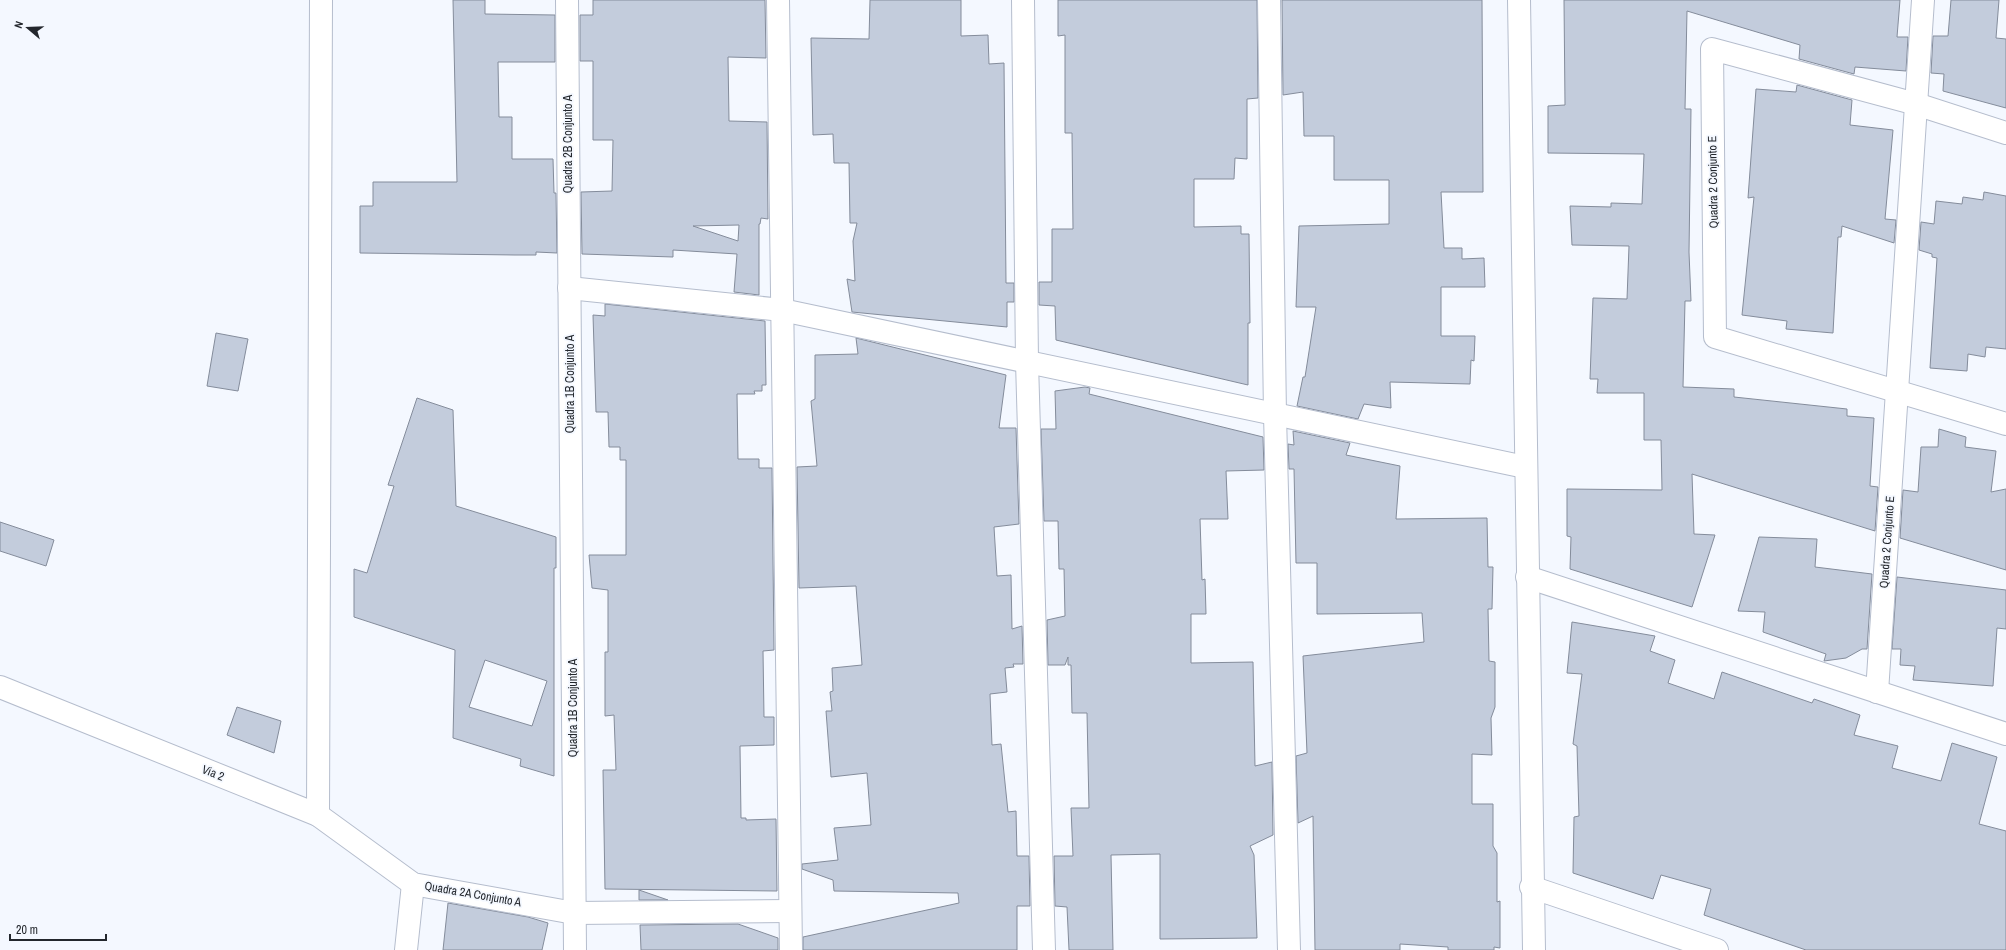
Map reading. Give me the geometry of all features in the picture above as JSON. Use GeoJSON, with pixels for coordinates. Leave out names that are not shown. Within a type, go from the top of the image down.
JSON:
{"type":"FeatureCollection","features":[{"type":"Feature","properties":{"kind":"street"},"geometry":{"type":"LineString","coordinates":[[318,815],[321,0]]}},
{"type":"Feature","properties":{"kind":"street","name":"Quadra 2B Conjunto A"},"geometry":{"type":"LineString","coordinates":[[567,0],[570,288]]}},
{"type":"Feature","properties":{"kind":"street"},"geometry":{"type":"LineString","coordinates":[[778,0],[790,950]]}},
{"type":"Feature","properties":{"kind":"street"},"geometry":{"type":"LineString","coordinates":[[1023,0],[1027,362],[1044,950]]}},
{"type":"Feature","properties":{"kind":"street"},"geometry":{"type":"LineString","coordinates":[[1269,0],[1275,415],[1288,950]]}},
{"type":"Feature","properties":{"kind":"street"},"geometry":{"type":"LineString","coordinates":[[1519,0],[1531,887],[1534,950]]}},
{"type":"Feature","properties":{"kind":"street","name":"Quadra 2 Conjunto E"},"geometry":{"type":"LineString","coordinates":[[1877,692],[1923,0]]}},
{"type":"Feature","properties":{"kind":"street","name":"Quadra 2 Conjunto E"},"geometry":{"type":"LineString","coordinates":[[2006,132],[1916,104],[1712,49],[1715,336],[2006,424]]}},
{"type":"Feature","properties":{"kind":"street"},"geometry":{"type":"LineString","coordinates":[[570,288],[782,310],[1525,467]]}},
{"type":"Feature","properties":{"kind":"street","name":"Quadra 1B Conjunto A"},"geometry":{"type":"LineString","coordinates":[[570,288],[575,950]]}},
{"type":"Feature","properties":{"kind":"street"},"geometry":{"type":"LineString","coordinates":[[1527,577],[2006,734]]}},
{"type":"Feature","properties":{"kind":"street","name":"Via 2"},"geometry":{"type":"LineString","coordinates":[[0,687],[318,815],[413,884]]}},
{"type":"Feature","properties":{"kind":"street","name":"Quadra 2A Conjunto A"},"geometry":{"type":"LineString","coordinates":[[406,950],[413,884],[574,912]]}},
{"type":"Feature","properties":{"kind":"street"},"geometry":{"type":"LineString","coordinates":[[1531,887],[1696,946],[1717,950]]}},
{"type":"Feature","properties":{"kind":"street"},"geometry":{"type":"LineString","coordinates":[[574,912],[789,911]]}},
{"type":"Feature","properties":{"kind":"building"},"geometry":{"type":"Polygon","coordinates":[[[453,0],[485,0],[485,14],[555,15],[555,62],[498,62],[499,117],[512,117],[512,159],[553,159],[554,193],[556,193],[557,253],[536,252],[536,255],[515,255],[360,253],[360,206],[373,206],[373,182],[457,182],[453,0]]]}},
{"type":"Feature","properties":{"kind":"building"},"geometry":{"type":"Polygon","coordinates":[[[593,0],[765,0],[766,58],[728,57],[729,121],[767,122],[768,219],[761,218],[759,224],[759,295],[734,292],[737,254],[673,250],[673,257],[582,254],[581,192],[612,191],[613,140],[593,140],[593,61],[580,61],[580,15],[593,15],[593,0]],[[739,225],[693,226],[738,241],[739,225]]]}},
{"type":"Feature","properties":{"kind":"building"},"geometry":{"type":"Polygon","coordinates":[[[870,0],[961,0],[961,36],[988,35],[989,64],[1004,63],[1006,283],[1014,283],[1014,302],[1007,302],[1007,327],[852,312],[847,279],[855,281],[853,241],[857,223],[850,223],[849,163],[834,163],[833,134],[813,135],[811,38],[869,39],[870,0]]]}},
{"type":"Feature","properties":{"kind":"building"},"geometry":{"type":"Polygon","coordinates":[[[1058,0],[1257,0],[1258,98],[1247,99],[1247,159],[1235,158],[1234,179],[1194,179],[1194,227],[1241,226],[1241,234],[1249,234],[1250,323],[1248,323],[1248,385],[1056,340],[1055,306],[1039,305],[1039,282],[1052,282],[1052,229],[1073,229],[1072,133],[1065,133],[1065,35],[1058,36],[1058,0]]]}},
{"type":"Feature","properties":{"kind":"building"},"geometry":{"type":"Polygon","coordinates":[[[1282,0],[1482,0],[1483,192],[1441,192],[1444,248],[1462,248],[1462,259],[1484,258],[1485,287],[1441,287],[1441,336],[1475,336],[1474,361],[1471,360],[1470,384],[1390,382],[1391,408],[1364,404],[1358,419],[1297,406],[1303,377],[1305,377],[1316,307],[1296,307],[1299,226],[1389,224],[1389,180],[1334,180],[1334,136],[1304,136],[1303,92],[1283,95],[1282,0]]]}},
{"type":"Feature","properties":{"kind":"building"},"geometry":{"type":"Polygon","coordinates":[[[1564,0],[1900,0],[1897,37],[1908,37],[1906,71],[1855,67],[1854,74],[1799,59],[1800,45],[1687,11],[1685,109],[1691,109],[1689,252],[1691,301],[1685,301],[1683,387],[1734,389],[1734,397],[1847,409],[1847,416],[1874,418],[1870,486],[1878,487],[1875,531],[1692,474],[1694,534],[1715,535],[1692,607],[1570,569],[1571,537],[1567,536],[1567,489],[1662,490],[1661,440],[1644,440],[1644,393],[1597,393],[1598,379],[1590,379],[1593,298],[1627,299],[1629,246],[1572,245],[1570,206],[1611,207],[1611,203],[1642,204],[1644,154],[1548,153],[1548,106],[1565,105],[1564,0]]]}},
{"type":"Feature","properties":{"kind":"building"},"geometry":{"type":"Polygon","coordinates":[[[1951,0],[1999,0],[1996,38],[2006,39],[2006,108],[1943,91],[1944,74],[1931,73],[1933,36],[1948,36],[1951,0]]]}},
{"type":"Feature","properties":{"kind":"building"},"geometry":{"type":"Polygon","coordinates":[[[1797,85],[1852,100],[1850,125],[1893,130],[1885,219],[1896,220],[1894,243],[1842,226],[1841,237],[1838,237],[1833,333],[1786,329],[1787,321],[1742,315],[1754,197],[1748,198],[1756,89],[1796,92],[1797,85]]]}},
{"type":"Feature","properties":{"kind":"building"},"geometry":{"type":"Polygon","coordinates":[[[1984,192],[2006,196],[2006,349],[1986,347],[1985,357],[1968,354],[1967,371],[1930,368],[1937,258],[1932,257],[1932,254],[1919,250],[1921,222],[1934,224],[1936,201],[1962,204],[1963,197],[1983,200],[1984,192]]]}},
{"type":"Feature","properties":{"kind":"building"},"geometry":{"type":"Polygon","coordinates":[[[605,304],[765,321],[766,385],[762,385],[762,391],[754,391],[755,394],[737,394],[738,459],[759,459],[759,468],[772,468],[774,650],[763,651],[764,717],[774,717],[774,745],[740,746],[741,818],[746,818],[746,820],[776,819],[777,891],[605,889],[603,770],[616,770],[614,715],[605,716],[605,652],[608,652],[608,590],[592,588],[589,555],[626,555],[626,460],[620,460],[620,447],[609,447],[608,412],[596,412],[593,315],[605,316],[605,304]]]}},
{"type":"Feature","properties":{"kind":"building"},"geometry":{"type":"Polygon","coordinates":[[[216,333],[248,339],[238,391],[207,386],[216,333]]]}},
{"type":"Feature","properties":{"kind":"building"},"geometry":{"type":"Polygon","coordinates":[[[856,338],[1006,375],[999,428],[1016,428],[1019,524],[994,527],[997,576],[1011,575],[1012,629],[1022,626],[1023,664],[1013,664],[1014,667],[1005,668],[1007,692],[990,694],[992,745],[1001,744],[1008,812],[1016,811],[1017,856],[1029,856],[1030,906],[1017,906],[1017,950],[803,950],[803,937],[959,903],[958,893],[834,891],[833,880],[802,869],[802,864],[838,860],[834,828],[871,825],[867,773],[831,777],[826,711],[832,711],[830,692],[833,691],[832,668],[862,665],[856,586],[799,588],[797,467],[817,466],[811,401],[815,399],[815,355],[858,354],[856,338]]]}},
{"type":"Feature","properties":{"kind":"building"},"geometry":{"type":"Polygon","coordinates":[[[1085,387],[1090,388],[1089,394],[1263,437],[1264,470],[1226,471],[1228,519],[1200,519],[1202,580],[1205,579],[1206,614],[1191,614],[1191,663],[1253,662],[1255,766],[1272,762],[1273,835],[1250,846],[1254,855],[1257,938],[1160,939],[1160,854],[1111,855],[1113,950],[1069,950],[1067,907],[1055,906],[1054,856],[1073,856],[1071,808],[1089,808],[1087,713],[1072,713],[1071,665],[1068,665],[1068,657],[1065,665],[1048,665],[1047,620],[1065,616],[1064,569],[1059,569],[1058,521],[1044,521],[1041,429],[1056,429],[1055,391],[1085,387]]]}},
{"type":"Feature","properties":{"kind":"building"},"geometry":{"type":"Polygon","coordinates":[[[417,398],[453,410],[456,506],[556,537],[556,568],[554,568],[554,776],[520,766],[521,759],[453,738],[455,650],[354,617],[354,569],[367,573],[394,486],[388,485],[417,398]],[[485,660],[469,707],[532,726],[547,681],[485,660]]]}},
{"type":"Feature","properties":{"kind":"building"},"geometry":{"type":"Polygon","coordinates":[[[1939,429],[1966,437],[1965,447],[1996,451],[1991,492],[2006,489],[2006,570],[1900,538],[1903,490],[1918,492],[1921,447],[1938,447],[1939,429]]]}},
{"type":"Feature","properties":{"kind":"building"},"geometry":{"type":"Polygon","coordinates":[[[1293,431],[1350,443],[1346,455],[1400,466],[1396,519],[1487,518],[1488,567],[1493,567],[1492,609],[1488,609],[1489,661],[1495,662],[1495,707],[1491,718],[1492,755],[1472,754],[1472,804],[1493,804],[1493,846],[1497,853],[1497,902],[1500,901],[1500,948],[1494,947],[1494,950],[1448,950],[1448,947],[1400,944],[1400,950],[1315,950],[1313,816],[1298,823],[1296,756],[1307,753],[1303,656],[1424,642],[1422,613],[1317,614],[1317,563],[1296,563],[1294,469],[1289,469],[1288,444],[1294,445],[1293,431]]]}},
{"type":"Feature","properties":{"kind":"building"},"geometry":{"type":"Polygon","coordinates":[[[0,522],[54,540],[46,566],[0,551],[0,522]]]}},
{"type":"Feature","properties":{"kind":"building"},"geometry":{"type":"Polygon","coordinates":[[[1759,537],[1817,539],[1815,567],[1872,574],[1867,649],[1862,649],[1846,658],[1824,661],[1826,654],[1763,632],[1765,612],[1738,611],[1759,537]]]}},
{"type":"Feature","properties":{"kind":"building"},"geometry":{"type":"Polygon","coordinates":[[[1897,577],[2006,590],[2006,629],[1997,628],[1993,686],[1913,680],[1915,666],[1900,665],[1901,649],[1892,649],[1897,577]]]}},
{"type":"Feature","properties":{"kind":"building"},"geometry":{"type":"Polygon","coordinates":[[[1572,622],[1655,636],[1650,651],[1675,660],[1668,683],[1714,699],[1722,672],[1812,703],[1814,699],[1860,715],[1854,735],[1898,746],[1892,768],[1941,781],[1952,743],[1997,757],[1979,824],[2006,831],[2006,950],[1806,950],[1704,915],[1711,889],[1661,875],[1653,899],[1573,873],[1574,817],[1579,816],[1577,746],[1573,744],[1582,674],[1567,673],[1572,622]]]}},
{"type":"Feature","properties":{"kind":"building"},"geometry":{"type":"Polygon","coordinates":[[[237,707],[281,721],[274,753],[227,735],[237,707]]]}},
{"type":"Feature","properties":{"kind":"building"},"geometry":{"type":"Polygon","coordinates":[[[639,890],[668,900],[639,900],[639,890]]]}},
{"type":"Feature","properties":{"kind":"building"},"geometry":{"type":"Polygon","coordinates":[[[448,903],[528,917],[548,923],[542,950],[443,950],[448,903]]]}},
{"type":"Feature","properties":{"kind":"building"},"geometry":{"type":"Polygon","coordinates":[[[738,924],[778,938],[778,950],[641,950],[640,925],[738,924]]]}}]}
